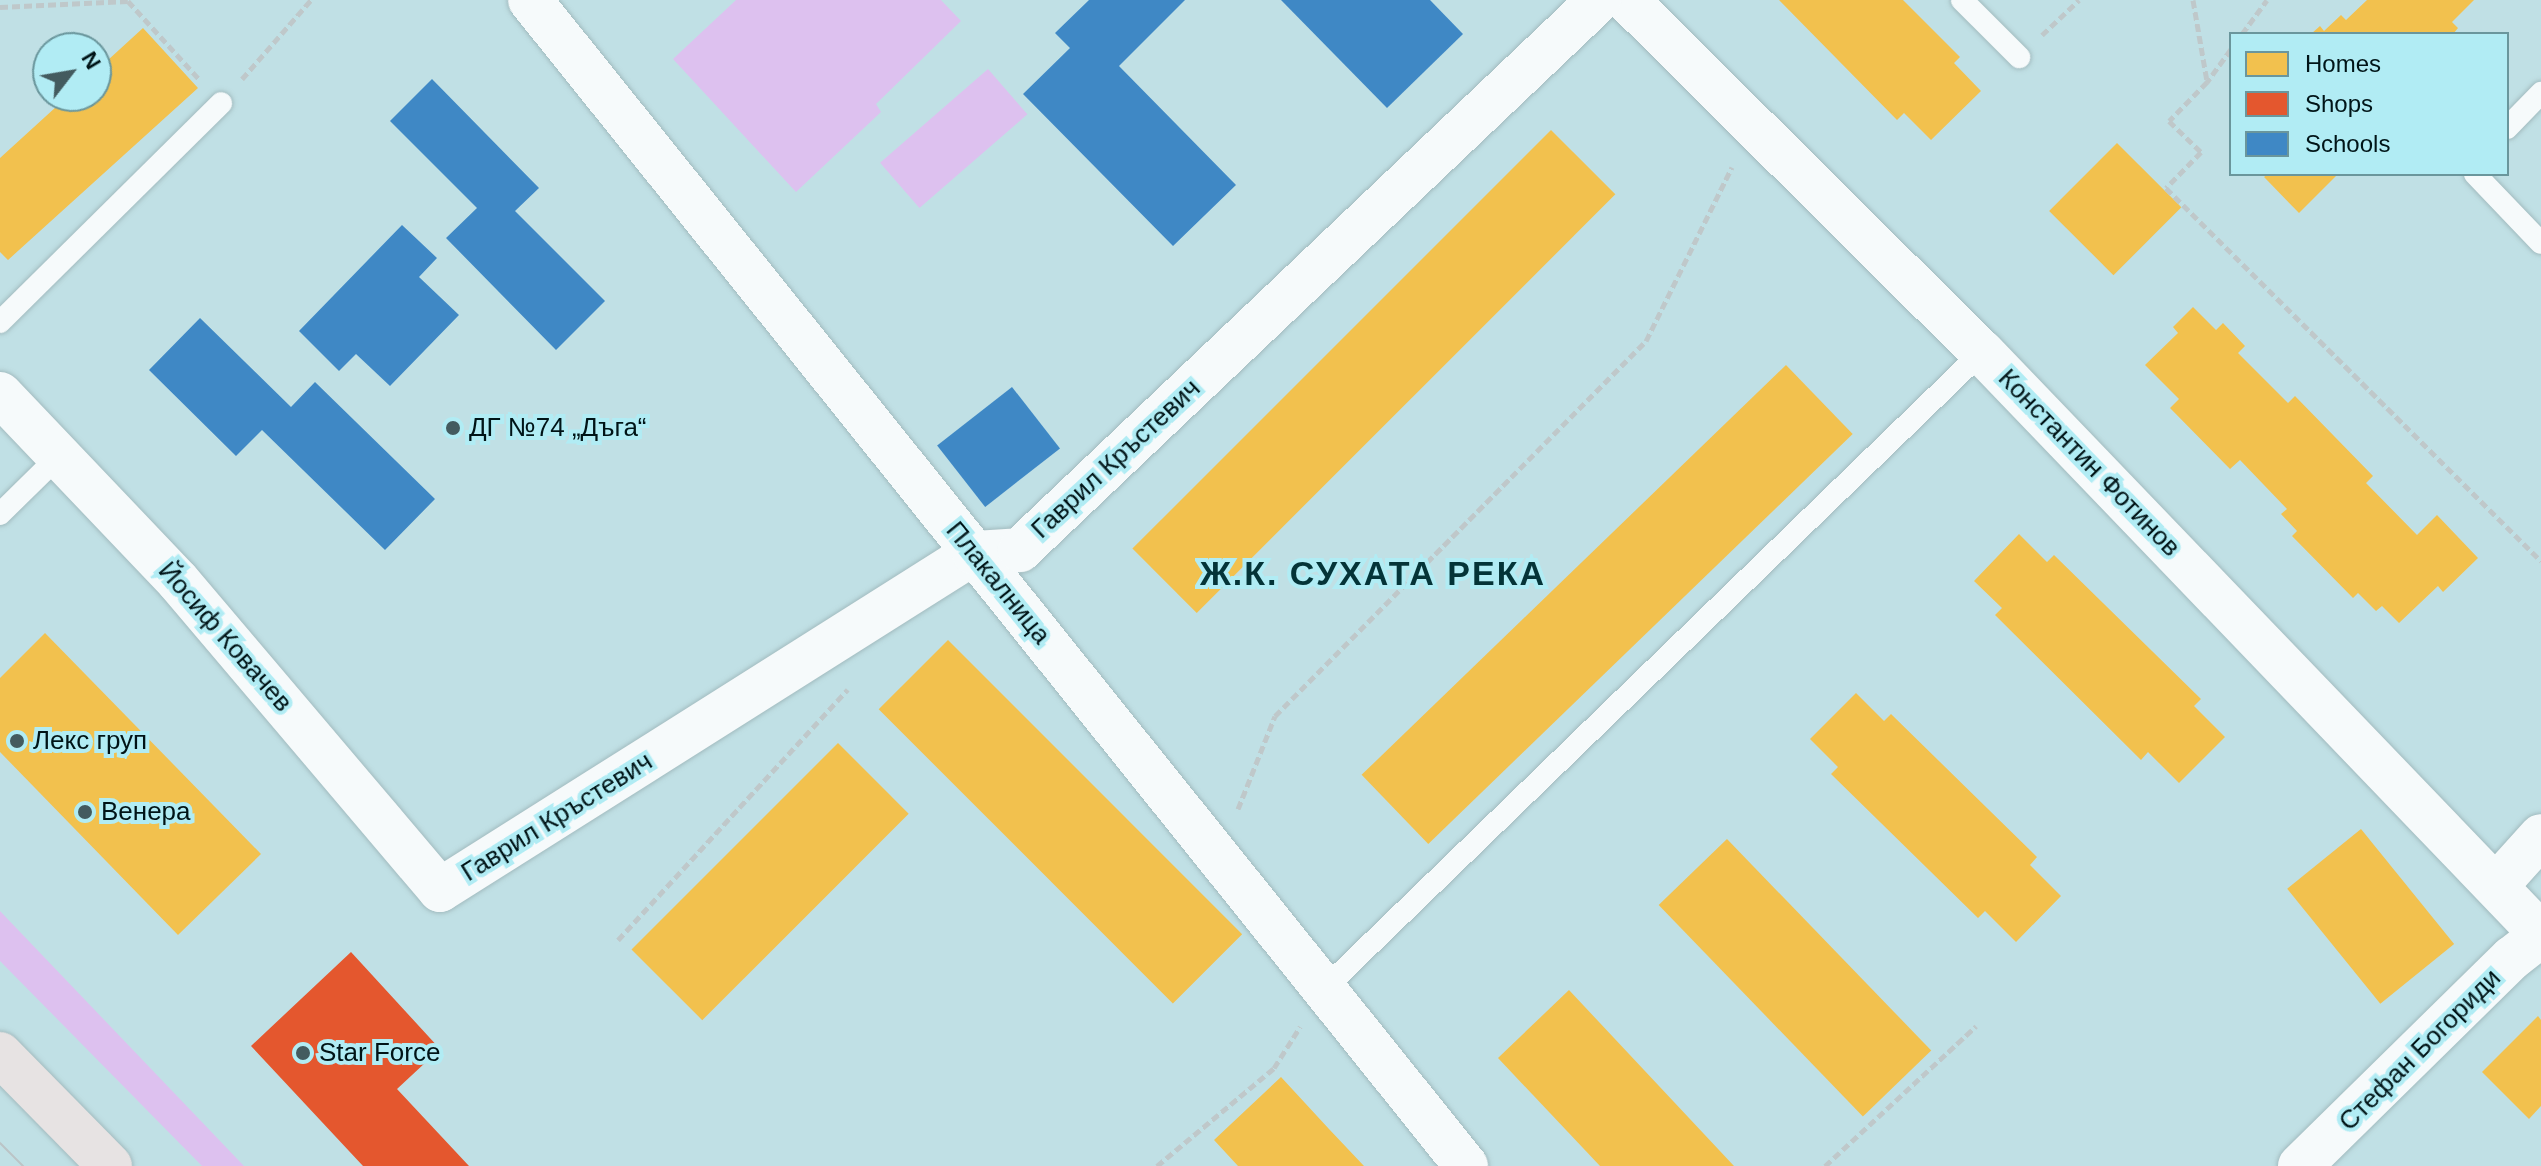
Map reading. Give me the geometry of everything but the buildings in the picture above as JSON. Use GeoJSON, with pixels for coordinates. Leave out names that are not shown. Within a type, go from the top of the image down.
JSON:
{"type":"FeatureCollection","features":[{"type":"Feature","properties":{"kind":"main road"},"geometry":{"type":"LineString","coordinates":[[0,1054],[110,1166]]}},
{"type":"Feature","properties":{"kind":"street","name":"Плакалница"},"geometry":{"type":"LineString","coordinates":[[530,0],[1466,1166]]}},
{"type":"Feature","properties":{"kind":"street","name":"Гаврил Кръстевич"},"geometry":{"type":"LineString","coordinates":[[440,890],[974,553],[1020,550],[1599,0]]}},
{"type":"Feature","properties":{"kind":"street","name":"Константин Фотинов"},"geometry":{"type":"LineString","coordinates":[[1627,0],[1982,352],[2541,934]]}},
{"type":"Feature","properties":{"kind":"street","name":"Йосиф Ковачев"},"geometry":{"type":"LineString","coordinates":[[0,394],[178,581],[440,890]]}},
{"type":"Feature","properties":{"kind":"street"},"geometry":{"type":"LineString","coordinates":[[2496,886],[2541,836]]}},
{"type":"Feature","properties":{"kind":"street","name":"Стефан Богориди"},"geometry":{"type":"LineString","coordinates":[[2300,1166],[2512,958],[2541,934]]}},
{"type":"Feature","properties":{"kind":"lane"},"geometry":{"type":"LineString","coordinates":[[1962,0],[2019,57]]}},
{"type":"Feature","properties":{"kind":"lane"},"geometry":{"type":"LineString","coordinates":[[2509,126],[2541,93]]}},
{"type":"Feature","properties":{"kind":"lane"},"geometry":{"type":"LineString","coordinates":[[0,322],[221,103]]}},
{"type":"Feature","properties":{"kind":"lane"},"geometry":{"type":"LineString","coordinates":[[2477,176],[2541,243]]}},
{"type":"Feature","properties":{"kind":"lane"},"geometry":{"type":"LineString","coordinates":[[1324,989],[1982,352]]}},
{"type":"Feature","properties":{"kind":"lane"},"geometry":{"type":"LineString","coordinates":[[0,514],[60,455]]}},
{"type":"Feature","properties":{"kind":"path"},"geometry":{"type":"LineString","coordinates":[[0,7],[128,1],[221,103],[311,0]]}},
{"type":"Feature","properties":{"kind":"path"},"geometry":{"type":"LineString","coordinates":[[2019,57],[2079,0]]}},
{"type":"Feature","properties":{"kind":"path"},"geometry":{"type":"LineString","coordinates":[[2186,0],[2193,4],[2207,82]]}},
{"type":"Feature","properties":{"kind":"path"},"geometry":{"type":"LineString","coordinates":[[2243,32],[2267,0]]}},
{"type":"Feature","properties":{"kind":"path"},"geometry":{"type":"LineString","coordinates":[[2229,52],[2207,82],[2169,121],[2201,152],[2166,188],[2541,561]]}},
{"type":"Feature","properties":{"kind":"path"},"geometry":{"type":"LineString","coordinates":[[1219,856],[1275,716],[1646,341],[1753,123]]}},
{"type":"Feature","properties":{"kind":"path"},"geometry":{"type":"LineString","coordinates":[[618,940],[855,682]]}},
{"type":"Feature","properties":{"kind":"path"},"geometry":{"type":"LineString","coordinates":[[1157,1166],[1274,1068],[1324,989]]}},
{"type":"Feature","properties":{"kind":"path"},"geometry":{"type":"LineString","coordinates":[[1825,1166],[1976,1026]]}},
{"type":"Feature","properties":{"kind":"shaded area"},"geometry":{"type":"Polygon","coordinates":[[[736,0],[941,0],[961,21],[876,104],[881,112],[796,192],[673,59],[736,0]]]}},
{"type":"Feature","properties":{"kind":"shaded area"},"geometry":{"type":"Polygon","coordinates":[[[988,69],[1027,114],[919,208],[880,163],[988,69]]]}},
{"type":"Feature","properties":{"kind":"shaded area"},"geometry":{"type":"Polygon","coordinates":[[[0,911],[244,1166],[202,1166],[0,961],[0,911]]]}},
{"type":"Feature","properties":{"kind":"tram line"},"geometry":{"type":"LineString","coordinates":[[0,1143],[23,1166]]}},
{"type":"Feature","properties":{"kind":"place","name":"ДГ №74 „Дъга“"},"geometry":{"type":"Point","coordinates":[453,428]}},
{"type":"Feature","properties":{"kind":"place","name":"Лекс груп"},"geometry":{"type":"Point","coordinates":[17,741]}},
{"type":"Feature","properties":{"kind":"place","name":"Венера"},"geometry":{"type":"Point","coordinates":[85,812]}},
{"type":"Feature","properties":{"kind":"place","name":"Star Force"},"geometry":{"type":"Point","coordinates":[303,1053]}},
{"type":"Feature","properties":{"kind":"district","name":"Ж.К. СУХАТА РЕКА"},"geometry":{"type":"Point","coordinates":[1373,574]}}]}
